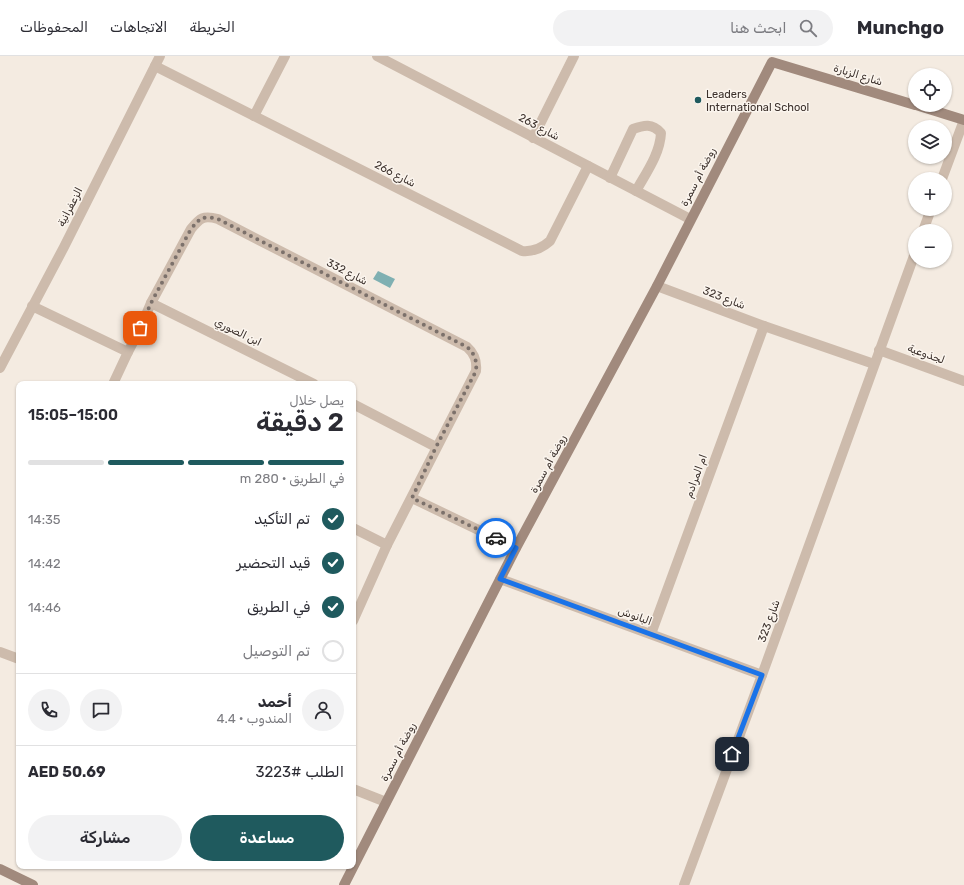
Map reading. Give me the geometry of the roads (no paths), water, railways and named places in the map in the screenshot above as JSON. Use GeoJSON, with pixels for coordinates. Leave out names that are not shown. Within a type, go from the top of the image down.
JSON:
{"type":"FeatureCollection","features":[{"type":"Feature","properties":{"kind":"street","name":"الزعفرانية"},"geometry":{"type":"LineString","coordinates":[[0,368],[64,247],[160,56]]}},
{"type":"Feature","properties":{"kind":"street"},"geometry":{"type":"LineString","coordinates":[[254,116],[285,56]]}},
{"type":"Feature","properties":{"kind":"street","name":"شارع 263"},"geometry":{"type":"LineString","coordinates":[[377,56],[690,219]]}},
{"type":"Feature","properties":{"kind":"street"},"geometry":{"type":"LineString","coordinates":[[534,138],[574,56]]}},
{"type":"Feature","properties":{"kind":"street","name":"شارع الزبارة"},"geometry":{"type":"LineString","coordinates":[[773,59],[908,103]]}},
{"type":"Feature","properties":{"kind":"street","name":"روضة أم سمرة"},"geometry":{"type":"LineString","coordinates":[[356,861],[516,548],[657,286],[773,59]]}},
{"type":"Feature","properties":{"kind":"street","name":"شارع 266"},"geometry":{"type":"LineString","coordinates":[[155,66],[522,251],[537,250],[550,241],[588,166]]}},
{"type":"Feature","properties":{"kind":"street","name":"شارع الزبارة"},"geometry":{"type":"LineString","coordinates":[[938,112],[964,120]]}},
{"type":"Feature","properties":{"kind":"street"},"geometry":{"type":"LineString","coordinates":[[945,172],[964,120]]}},
{"type":"Feature","properties":{"kind":"street"},"geometry":{"type":"LineString","coordinates":[[610,178],[633,129],[644,125],[651,125],[661,133],[660,140],[656,154],[636,191]]}},
{"type":"Feature","properties":{"kind":"street","name":"شارع 332"},"geometry":{"type":"LineString","coordinates":[[114,381],[151,303],[191,229],[199,219],[208,216],[218,219],[460,343],[472,351],[476,359],[476,371],[387,545],[356,613]]}},
{"type":"Feature","properties":{"kind":"street","name":"شارع 323"},"geometry":{"type":"LineString","coordinates":[[684,885],[909,268]]}},
{"type":"Feature","properties":{"kind":"street","name":"شارع 323"},"geometry":{"type":"LineString","coordinates":[[657,286],[764,326],[874,364]]}},
{"type":"Feature","properties":{"kind":"street","name":"ابن الصوري"},"geometry":{"type":"LineString","coordinates":[[151,303],[308,381]]}},
{"type":"Feature","properties":{"kind":"street"},"geometry":{"type":"LineString","coordinates":[[32,306],[128,352]]}},
{"type":"Feature","properties":{"kind":"street","name":"ام المرادم"},"geometry":{"type":"LineString","coordinates":[[651,634],[764,326]]}},
{"type":"Feature","properties":{"kind":"street","name":"لجذوعية"},"geometry":{"type":"LineString","coordinates":[[879,350],[964,381]]}},
{"type":"Feature","properties":{"kind":"street"},"geometry":{"type":"LineString","coordinates":[[356,406],[436,447]]}},
{"type":"Feature","properties":{"kind":"street"},"geometry":{"type":"LineString","coordinates":[[412,498],[516,548]]}},
{"type":"Feature","properties":{"kind":"street"},"geometry":{"type":"LineString","coordinates":[[356,530],[387,545]]}},
{"type":"Feature","properties":{"kind":"street","name":"البانوش"},"geometry":{"type":"LineString","coordinates":[[500,579],[762,675]]}},
{"type":"Feature","properties":{"kind":"street"},"geometry":{"type":"LineString","coordinates":[[0,652],[16,658]]}},
{"type":"Feature","properties":{"kind":"street"},"geometry":{"type":"LineString","coordinates":[[356,790],[386,802]]}},
{"type":"Feature","properties":{"kind":"street"},"geometry":{"type":"LineString","coordinates":[[0,869],[33,885]]}},
{"type":"Feature","properties":{"kind":"street","name":"روضة أم سمرة"},"geometry":{"type":"LineString","coordinates":[[344,885],[352,869]]}},
{"type":"Feature","properties":{"kind":"water"},"geometry":{"type":"Polygon","coordinates":[[[378,271],[395,279],[390,288],[373,279],[378,271]]]}},
{"type":"Feature","properties":{"kind":"place","name":"Leaders International School"},"geometry":{"type":"Point","coordinates":[698,100]}}]}
